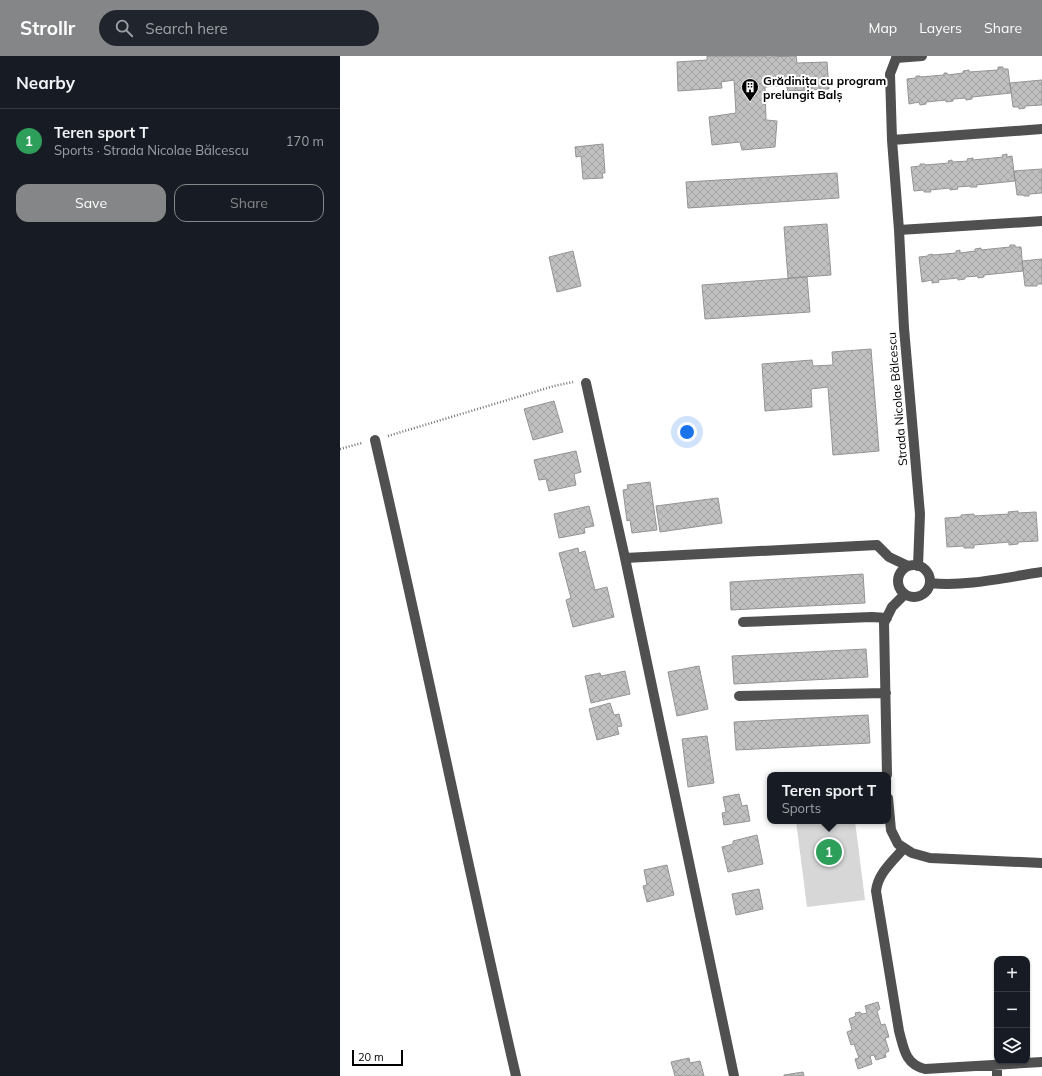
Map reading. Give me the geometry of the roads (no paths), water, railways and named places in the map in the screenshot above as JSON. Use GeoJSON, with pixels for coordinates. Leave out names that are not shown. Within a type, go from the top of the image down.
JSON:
{"type":"FeatureCollection","features":[{"type":"Feature","properties":{"kind":"street"},"geometry":{"type":"LineString","coordinates":[[896,57],[922,56]]}},
{"type":"Feature","properties":{"kind":"street","name":"Strada Nicolae Bălcescu"},"geometry":{"type":"LineString","coordinates":[[896,57],[890,74],[892,140],[899,230],[904,328],[920,514],[913,566]]}},
{"type":"Feature","properties":{"kind":"street"},"geometry":{"type":"LineString","coordinates":[[892,140],[1042,129]]}},
{"type":"Feature","properties":{"kind":"street"},"geometry":{"type":"LineString","coordinates":[[899,230],[1042,221]]}},
{"type":"Feature","properties":{"kind":"street"},"geometry":{"type":"LineString","coordinates":[[586,383],[625,558],[734,1076]]}},
{"type":"Feature","properties":{"kind":"street"},"geometry":{"type":"LineString","coordinates":[[375,440],[516,1076]]}},
{"type":"Feature","properties":{"kind":"street"},"geometry":{"type":"LineString","coordinates":[[625,558],[877,545],[890,557],[913,566],[923,568],[927,572],[930,583],[926,592],[913,598],[905,594],[900,589],[898,578],[903,570],[913,566]]}},
{"type":"Feature","properties":{"kind":"street"},"geometry":{"type":"LineString","coordinates":[[930,583],[943,585],[1042,572]]}},
{"type":"Feature","properties":{"kind":"street"},"geometry":{"type":"LineString","coordinates":[[888,772],[884,623],[892,607],[905,594]]}},
{"type":"Feature","properties":{"kind":"street"},"geometry":{"type":"LineString","coordinates":[[743,622],[872,617],[887,618]]}},
{"type":"Feature","properties":{"kind":"street"},"geometry":{"type":"LineString","coordinates":[[739,696],[886,693]]}},
{"type":"Feature","properties":{"kind":"street"},"geometry":{"type":"LineString","coordinates":[[890,824],[891,830],[898,844],[912,853],[930,858],[1042,863]]}},
{"type":"Feature","properties":{"kind":"street"},"geometry":{"type":"LineString","coordinates":[[904,848],[882,874],[877,883],[876,891],[899,1031],[904,1051],[911,1062],[918,1067],[925,1069],[997,1066],[1042,1062]]}},
{"type":"Feature","properties":{"kind":"street"},"geometry":{"type":"LineString","coordinates":[[997,1066],[997,1076]]}},
{"type":"Feature","properties":{"kind":"place","name":"Grădinița cu program prelungit Balș"},"geometry":{"type":"Point","coordinates":[750,102]}},
{"type":"Feature","properties":{"kind":"place","name":"Teren sport T"},"geometry":{"type":"Point","coordinates":[829,852]}}]}
